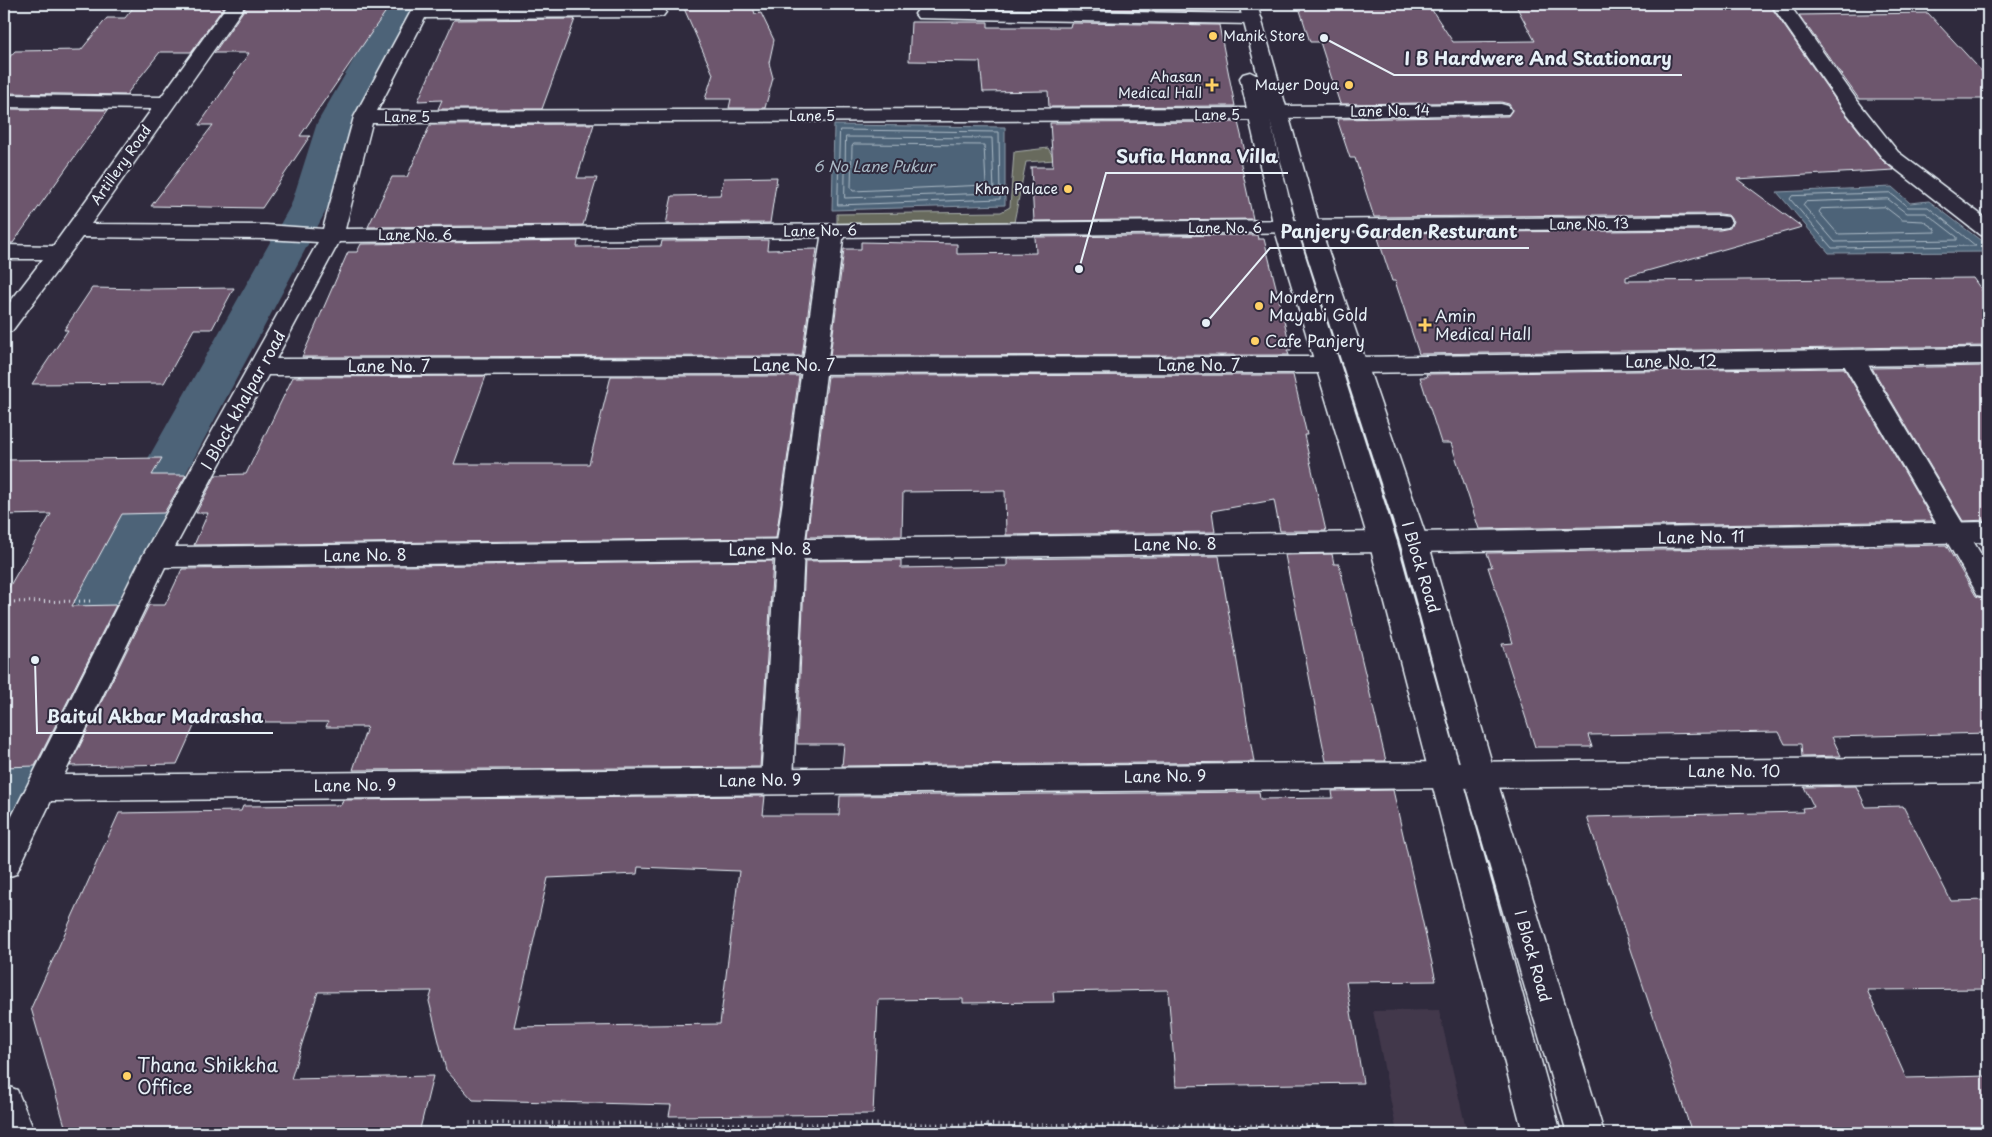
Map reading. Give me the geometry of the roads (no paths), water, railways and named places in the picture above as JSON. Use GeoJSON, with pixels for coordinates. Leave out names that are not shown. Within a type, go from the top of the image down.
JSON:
{"type":"FeatureCollection","features":[{"type":"Feature","properties":{"kind":"street","name":"Artillery Road"},"geometry":{"type":"LineString","coordinates":[[4,326],[237,4]]}},
{"type":"Feature","properties":{"kind":"street"},"geometry":{"type":"LineString","coordinates":[[1780,4],[1849,103],[1891,156],[1988,230]]}},
{"type":"Feature","properties":{"kind":"street"},"geometry":{"type":"LineString","coordinates":[[422,9],[657,12]]}},
{"type":"Feature","properties":{"kind":"street","name":"I Block khalpar road"},"geometry":{"type":"LineString","coordinates":[[4,864],[156,557],[332,236],[364,117],[422,9]]}},
{"type":"Feature","properties":{"kind":"street"},"geometry":{"type":"LineString","coordinates":[[924,14],[1242,11]]}},
{"type":"Feature","properties":{"kind":"street","name":"I Block Road"},"geometry":{"type":"LineString","coordinates":[[1242,11],[1297,227],[1326,365],[1383,542],[1542,1133]]}},
{"type":"Feature","properties":{"kind":"street"},"geometry":{"type":"LineString","coordinates":[[4,101],[165,103]]}},
{"type":"Feature","properties":{"kind":"street","name":"Lane No. 14"},"geometry":{"type":"LineString","coordinates":[[1268,113],[1502,110]]}},
{"type":"Feature","properties":{"kind":"street","name":"Lane 5"},"geometry":{"type":"LineString","coordinates":[[364,117],[1268,113]]}},
{"type":"Feature","properties":{"kind":"street","name":"Lane No. 13"},"geometry":{"type":"LineString","coordinates":[[1297,227],[1720,222]]}},
{"type":"Feature","properties":{"kind":"street","name":"I Block Road"},"geometry":{"type":"LineString","coordinates":[[1297,227],[1354,365],[1414,542],[1586,1133]]}},
{"type":"Feature","properties":{"kind":"street","name":"Lane No. 6"},"geometry":{"type":"LineString","coordinates":[[75,230],[266,232],[332,236],[1297,227]]}},
{"type":"Feature","properties":{"kind":"street"},"geometry":{"type":"LineString","coordinates":[[777,780],[790,549],[833,231]]}},
{"type":"Feature","properties":{"kind":"street"},"geometry":{"type":"LineString","coordinates":[[4,252],[58,253]]}},
{"type":"Feature","properties":{"kind":"street","name":"Lane No. 12"},"geometry":{"type":"LineString","coordinates":[[1354,365],[1988,356]]}},
{"type":"Feature","properties":{"kind":"street"},"geometry":{"type":"LineString","coordinates":[[1852,358],[1953,532],[1988,588]]}},
{"type":"Feature","properties":{"kind":"street","name":"Lane No. 7"},"geometry":{"type":"LineString","coordinates":[[262,366],[1326,365]]}},
{"type":"Feature","properties":{"kind":"street","name":"Lane No. 11"},"geometry":{"type":"LineString","coordinates":[[1414,542],[1988,532]]}},
{"type":"Feature","properties":{"kind":"street","name":"Lane No. 8"},"geometry":{"type":"LineString","coordinates":[[156,557],[1383,542]]}},
{"type":"Feature","properties":{"kind":"street","name":"Lane No. 10"},"geometry":{"type":"LineString","coordinates":[[1480,774],[1988,770]]}},
{"type":"Feature","properties":{"kind":"street","name":"Lane No. 9"},"geometry":{"type":"LineString","coordinates":[[41,788],[1480,774]]}},
{"type":"Feature","properties":{"kind":"street"},"geometry":{"type":"LineString","coordinates":[[4,1103],[17,1133]]}},
{"type":"Feature","properties":{"kind":"water","name":"6 No Lane Pukur"},"geometry":{"type":"Polygon","coordinates":[[[834,125],[1005,127],[1005,205],[832,210],[834,125]]]}},
{"type":"Feature","properties":{"kind":"water"},"geometry":{"type":"Polygon","coordinates":[[[1892,187],[1910,203],[1929,201],[1988,246],[1988,252],[1829,253],[1777,192],[1892,187]]]}},
{"type":"Feature","properties":{"kind":"waterway"},"geometry":{"type":"LineString","coordinates":[[4,830],[110,622],[96,595],[310,205],[335,123],[402,4]]}},
{"type":"Feature","properties":{"kind":"place","name":"Manik Store"},"geometry":{"type":"Point","coordinates":[1213,36]}},
{"type":"Feature","properties":{"kind":"place","name":"I B Hardwere And Stationary"},"geometry":{"type":"Point","coordinates":[1324,38]}},
{"type":"Feature","properties":{"kind":"place","name":"Ahasan Medical Hall"},"geometry":{"type":"Point","coordinates":[1212,85]}},
{"type":"Feature","properties":{"kind":"place","name":"Mayer Doya"},"geometry":{"type":"Point","coordinates":[1349,85]}},
{"type":"Feature","properties":{"kind":"place","name":"Khan Palace"},"geometry":{"type":"Point","coordinates":[1068,189]}},
{"type":"Feature","properties":{"kind":"place","name":"Sufia Hanna Villa"},"geometry":{"type":"Point","coordinates":[1079,269]}},
{"type":"Feature","properties":{"kind":"place","name":"Mordern Mayabi Gold"},"geometry":{"type":"Point","coordinates":[1259,306]}},
{"type":"Feature","properties":{"kind":"place","name":"Panjery Garden Resturant"},"geometry":{"type":"Point","coordinates":[1206,323]}},
{"type":"Feature","properties":{"kind":"place","name":"Amin Medical Hall"},"geometry":{"type":"Point","coordinates":[1425,325]}},
{"type":"Feature","properties":{"kind":"place","name":"Cafe Panjery"},"geometry":{"type":"Point","coordinates":[1255,341]}},
{"type":"Feature","properties":{"kind":"place","name":"Baitul Akbar Madrasha"},"geometry":{"type":"Point","coordinates":[35,660]}},
{"type":"Feature","properties":{"kind":"place","name":"Thana Shikkha Office"},"geometry":{"type":"Point","coordinates":[127,1076]}}]}
